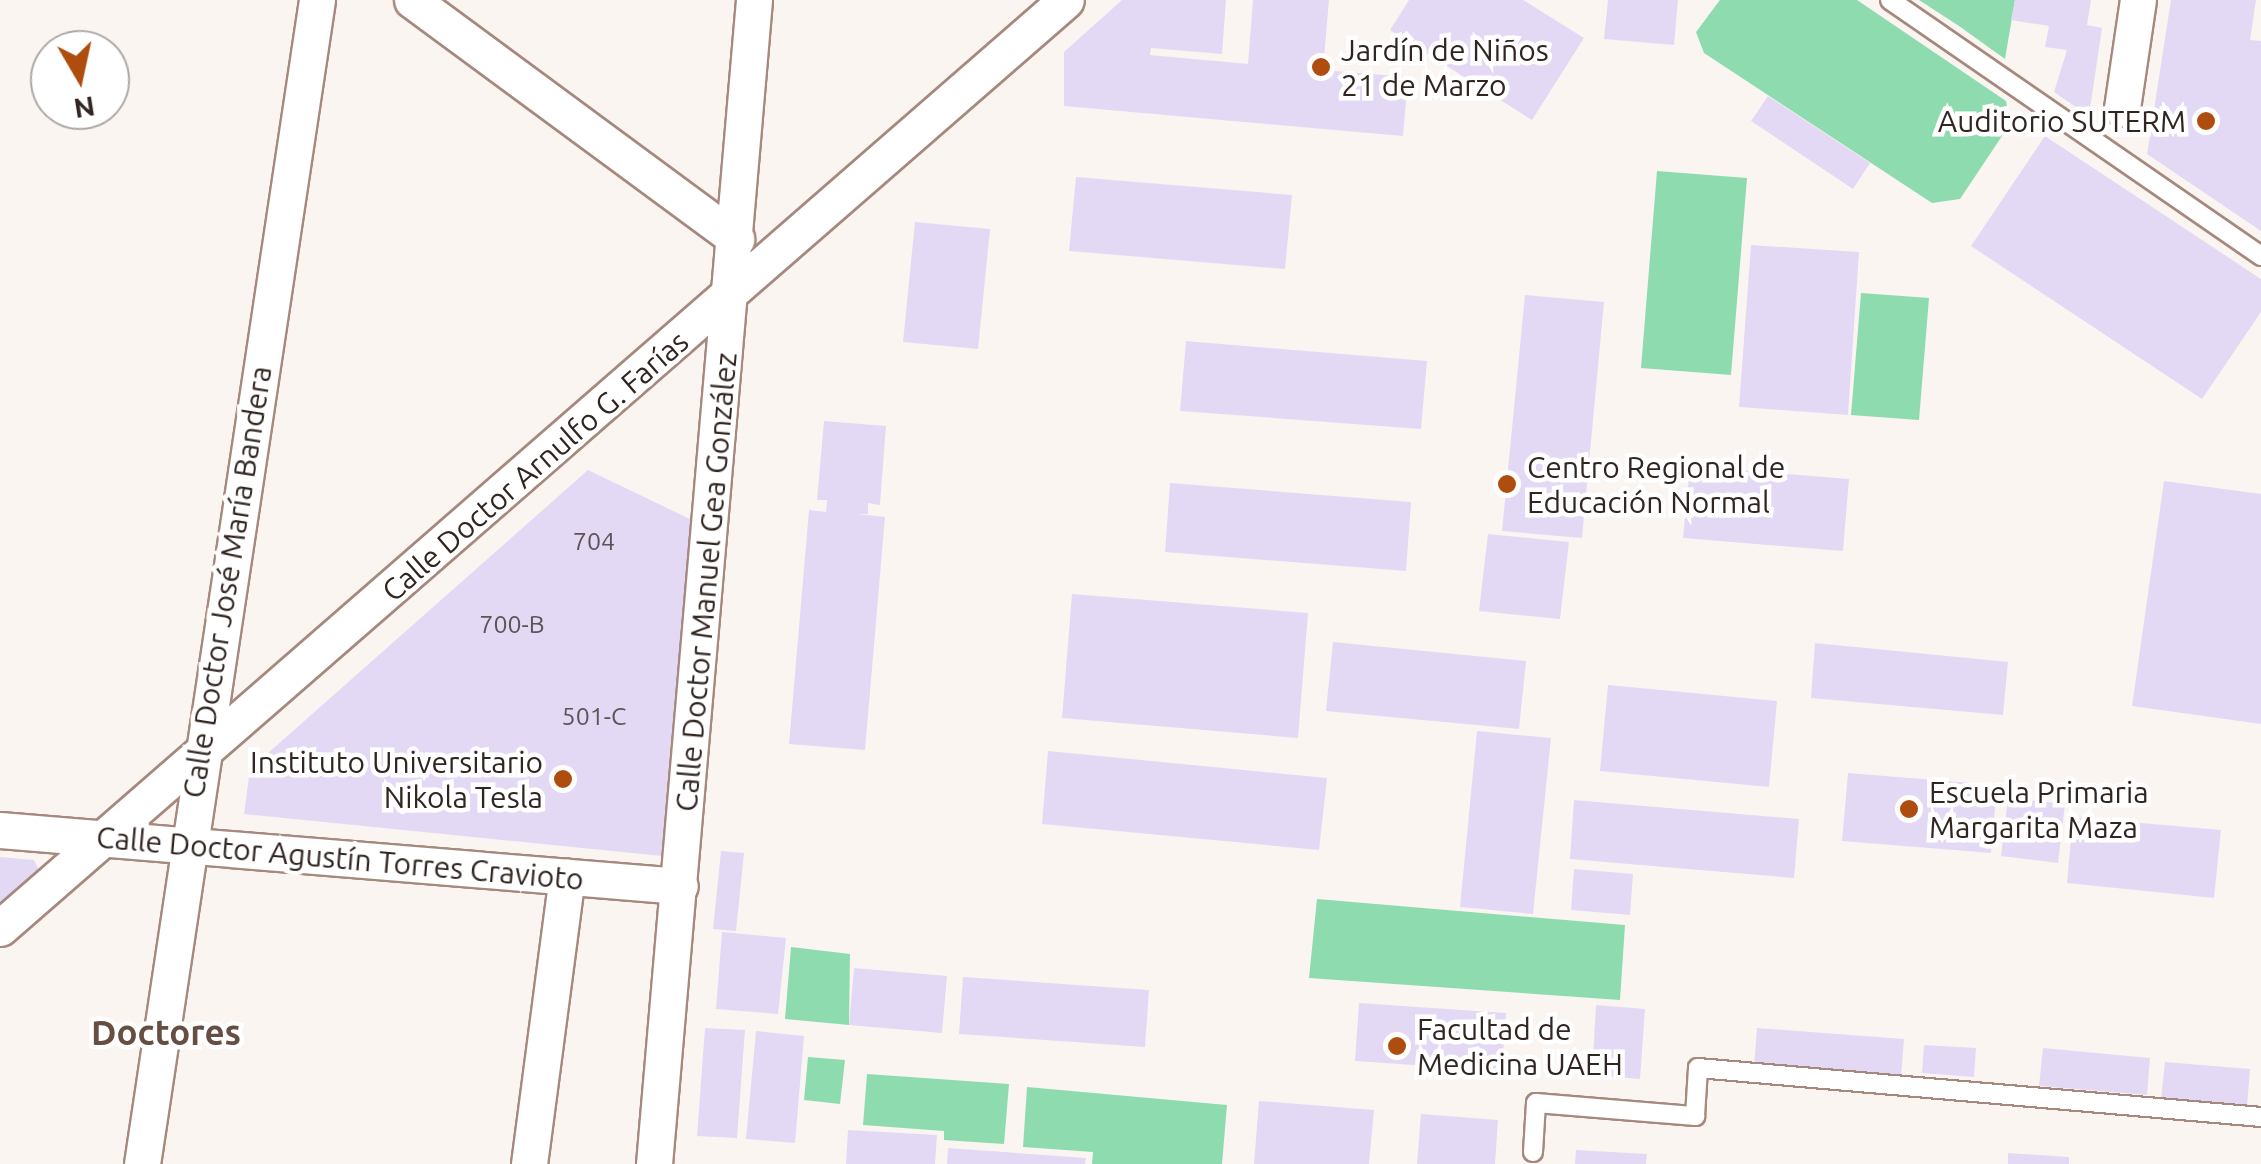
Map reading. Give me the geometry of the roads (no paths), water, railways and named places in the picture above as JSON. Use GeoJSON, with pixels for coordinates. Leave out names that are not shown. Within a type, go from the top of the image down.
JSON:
{"type":"FeatureCollection","features":[{"type":"Feature","properties":{"kind":"street","name":"Calle Doctor José María Bandera"},"geometry":{"type":"LineString","coordinates":[[142,1164],[186,848],[317,0]]}},
{"type":"Feature","properties":{"kind":"street"},"geometry":{"type":"LineString","coordinates":[[412,0],[736,238]]}},
{"type":"Feature","properties":{"kind":"street","name":"Calle Doctor Manuel Gea González"},"geometry":{"type":"LineString","coordinates":[[654,1164],[754,0]]}},
{"type":"Feature","properties":{"kind":"street","name":"Calle Doctor Arnulfo G. Farías"},"geometry":{"type":"LineString","coordinates":[[0,928],[97,838],[200,755],[1066,0]]}},
{"type":"Feature","properties":{"kind":"street"},"geometry":{"type":"LineString","coordinates":[[2122,108],[2138,0]]}},
{"type":"Feature","properties":{"kind":"street","name":"Calle Doctor Agustín Torres Cravioto"},"geometry":{"type":"LineString","coordinates":[[0,830],[680,886]]}},
{"type":"Feature","properties":{"kind":"street"},"geometry":{"type":"LineString","coordinates":[[529,1164],[567,877]]}},
{"type":"Feature","properties":{"kind":"lane"},"geometry":{"type":"LineString","coordinates":[[1890,0],[2261,256]]}},
{"type":"Feature","properties":{"kind":"lane"},"geometry":{"type":"LineString","coordinates":[[1533,1152],[1536,1103],[1695,1116],[1698,1068],[2261,1117]]}},
{"type":"Feature","properties":{"kind":"place","name":"Jardín de Niños 21 de Marzo"},"geometry":{"type":"Point","coordinates":[1321,67]}},
{"type":"Feature","properties":{"kind":"place","name":"Auditorio SUTERM"},"geometry":{"type":"Point","coordinates":[2206,121]}},
{"type":"Feature","properties":{"kind":"place","name":"Centro Regional de Educación Normal"},"geometry":{"type":"Point","coordinates":[1507,484]}},
{"type":"Feature","properties":{"kind":"place","name":"Instituto Universitario Nikola Tesla"},"geometry":{"type":"Point","coordinates":[563,779]}},
{"type":"Feature","properties":{"kind":"place","name":"Escuela Primaria Margarita Maza"},"geometry":{"type":"Point","coordinates":[1909,809]}},
{"type":"Feature","properties":{"kind":"place","name":"Facultad de Medicina UAEH"},"geometry":{"type":"Point","coordinates":[1397,1046]}},
{"type":"Feature","properties":{"kind":"district","name":"Doctores"},"geometry":{"type":"Point","coordinates":[166,1032]}}]}
